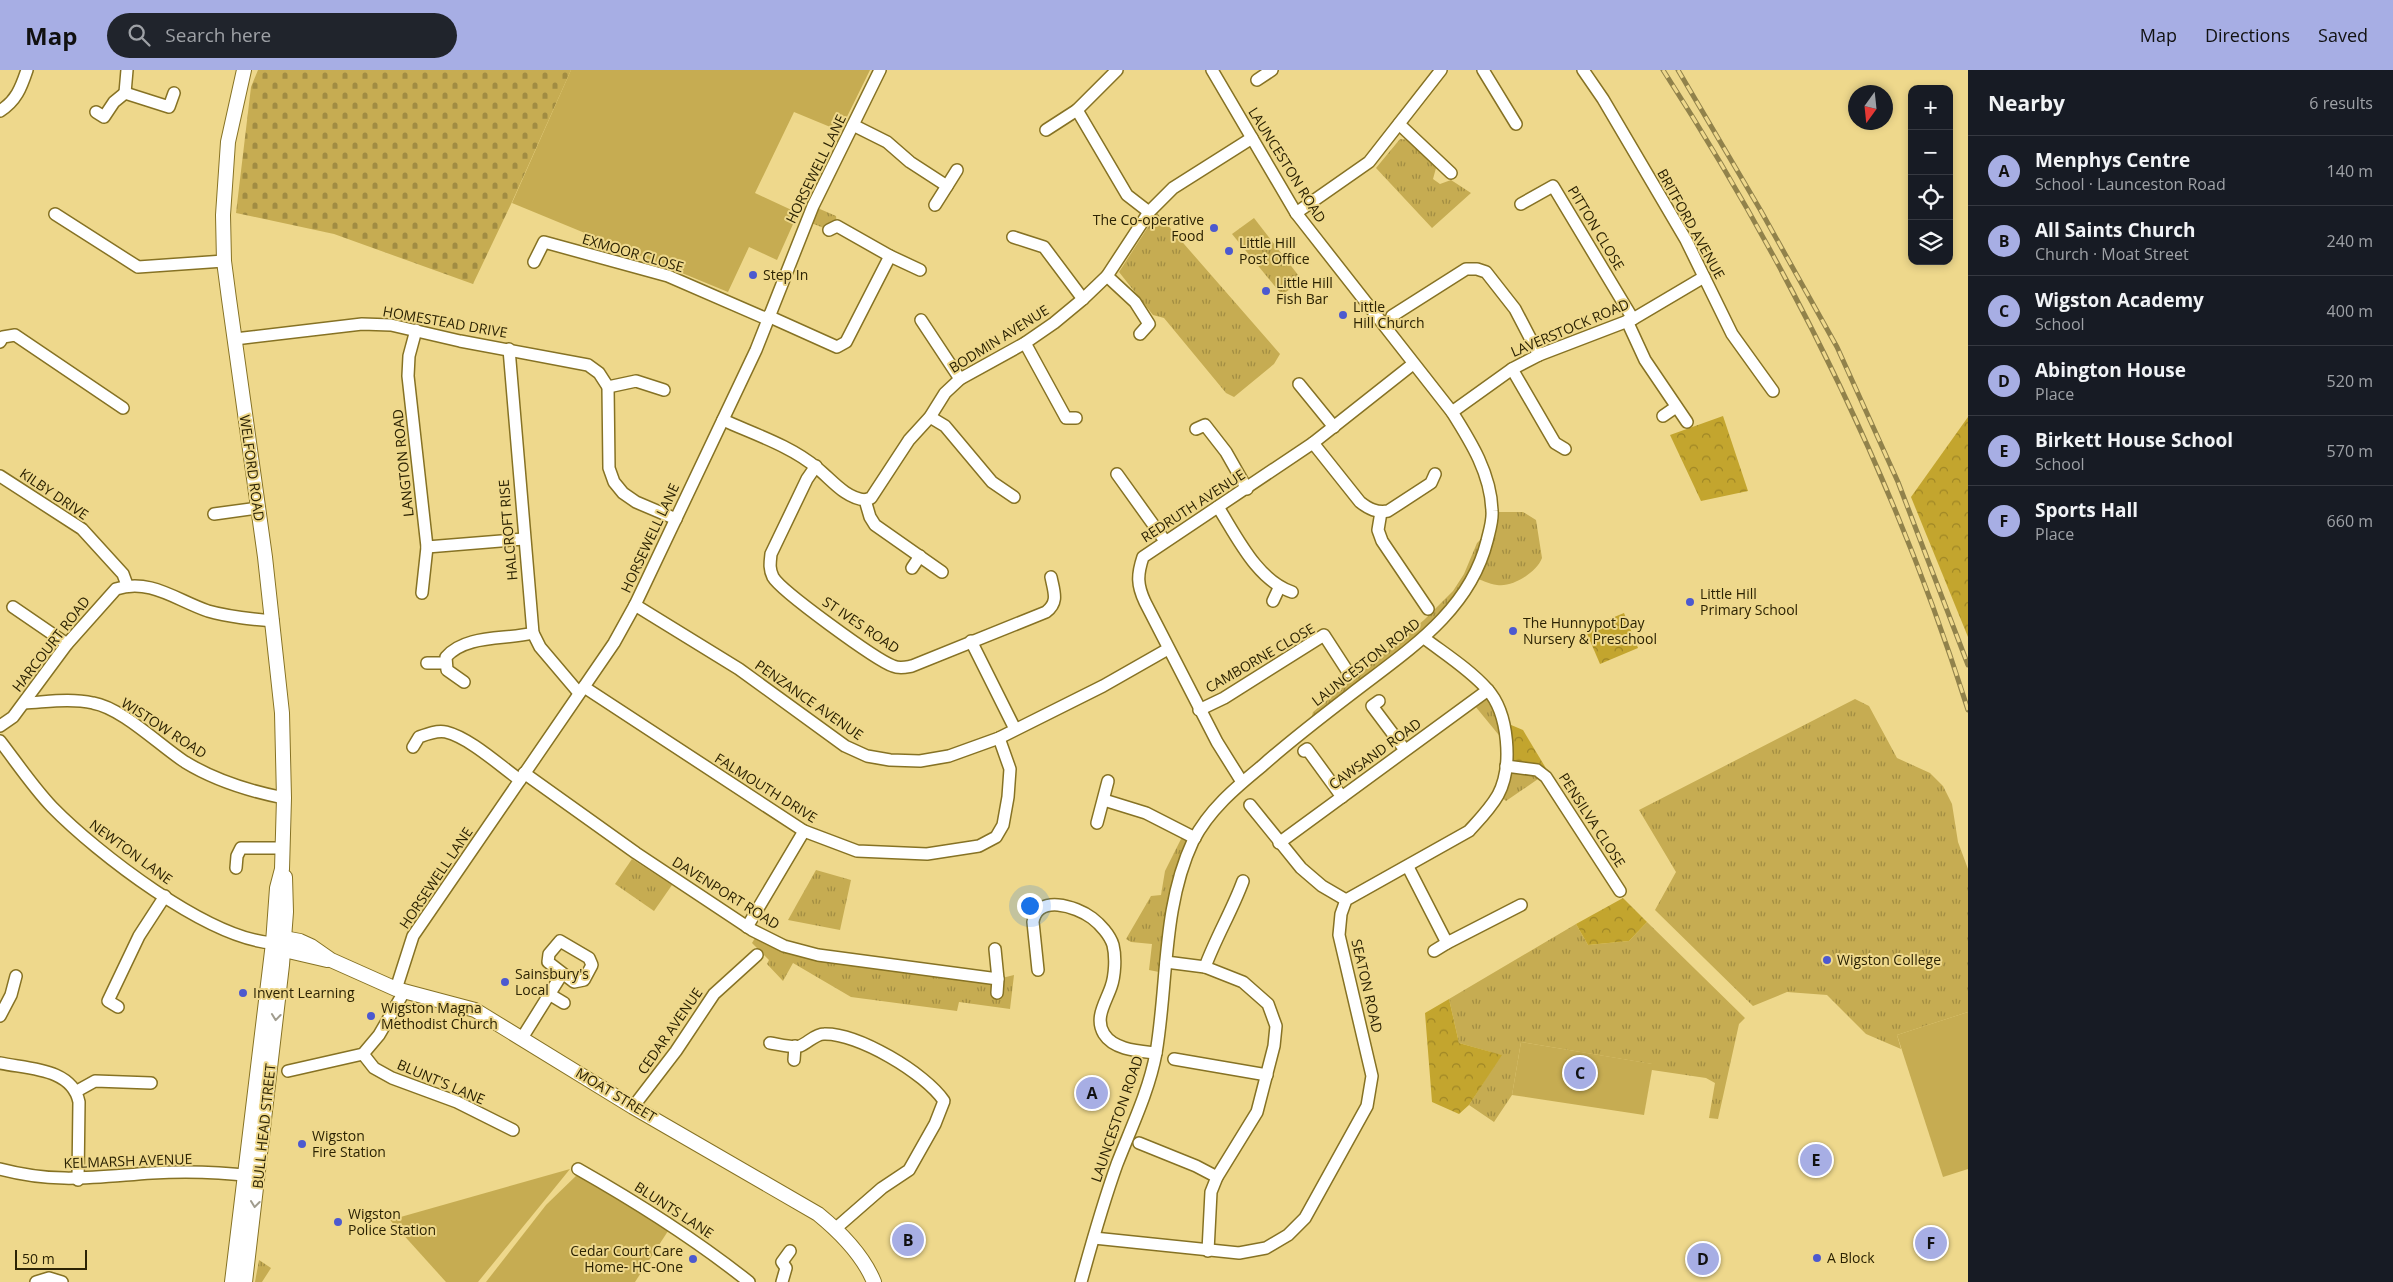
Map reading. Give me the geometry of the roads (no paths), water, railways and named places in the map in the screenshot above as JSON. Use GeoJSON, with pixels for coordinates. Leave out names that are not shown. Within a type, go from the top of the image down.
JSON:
{"type":"FeatureCollection","features":[{"type":"Feature","properties":{"kind":"main road","name":"WELFORD ROAD"},"geometry":{"type":"LineString","coordinates":[[244,70],[228,142],[224,187],[224,260],[273,621],[282,713],[283,848],[282,869],[274,914],[281,939]]}},
{"type":"Feature","properties":{"kind":"main road","name":"WELFORD ROAD"},"geometry":{"type":"LineString","coordinates":[[281,939],[286,884],[282,869]]}},
{"type":"Feature","properties":{"kind":"main road","name":"MOAT STREET"},"geometry":{"type":"LineString","coordinates":[[281,939],[311,946],[331,960],[400,991],[475,1010],[633,1107],[797,1201],[836,1229],[853,1249],[873,1280]]}},
{"type":"Feature","properties":{"kind":"main road","name":"BULL HEAD STREET"},"geometry":{"type":"LineString","coordinates":[[232,1282],[252,1176],[282,969],[281,939]]}},
{"type":"Feature","properties":{"kind":"main road","name":"BULL HEAD STREET"},"geometry":{"type":"LineString","coordinates":[[245,1282],[260,1052],[268,984],[281,939]]}},
{"type":"Feature","properties":{"kind":"street"},"geometry":{"type":"LineString","coordinates":[[0,111],[11,104],[21,88],[27,70]]}},
{"type":"Feature","properties":{"kind":"street"},"geometry":{"type":"LineString","coordinates":[[96,112],[104,117],[114,102],[125,93],[127,70]]}},
{"type":"Feature","properties":{"kind":"street","name":"HORSEWELL LANE"},"geometry":{"type":"LineString","coordinates":[[363,1054],[379,1035],[400,991],[413,936],[614,643],[635,606],[756,350],[806,222],[880,70]]}},
{"type":"Feature","properties":{"kind":"street"},"geometry":{"type":"LineString","coordinates":[[1046,130],[1077,110],[1117,70]]}},
{"type":"Feature","properties":{"kind":"street","name":"LAUNCESTON ROAD"},"geometry":{"type":"LineString","coordinates":[[1081,1282],[1113,1177],[1148,1082],[1156,1053],[1176,894],[1184,862],[1195,838],[1212,811],[1242,782],[1309,726],[1424,638],[1461,597],[1474,577],[1483,556],[1492,512],[1482,464],[1452,412],[1296,214],[1212,70]]}},
{"type":"Feature","properties":{"kind":"street"},"geometry":{"type":"LineString","coordinates":[[1257,80],[1272,70]]}},
{"type":"Feature","properties":{"kind":"street"},"geometry":{"type":"LineString","coordinates":[[1296,214],[1369,162],[1442,70]]}},
{"type":"Feature","properties":{"kind":"street"},"geometry":{"type":"LineString","coordinates":[[1483,70],[1516,124]]}},
{"type":"Feature","properties":{"kind":"street","name":"BRITFORD AVENUE"},"geometry":{"type":"LineString","coordinates":[[1583,70],[1603,99],[1686,240],[1732,334],[1773,391]]}},
{"type":"Feature","properties":{"kind":"street"},"geometry":{"type":"LineString","coordinates":[[125,93],[169,107],[174,94]]}},
{"type":"Feature","properties":{"kind":"street"},"geometry":{"type":"LineString","coordinates":[[1509,111],[1520,105]]}},
{"type":"Feature","properties":{"kind":"street"},"geometry":{"type":"LineString","coordinates":[[1077,110],[1127,195],[1149,212]]}},
{"type":"Feature","properties":{"kind":"street"},"geometry":{"type":"LineString","coordinates":[[1399,124],[1449,171],[1439,179]]}},
{"type":"Feature","properties":{"kind":"street"},"geometry":{"type":"LineString","coordinates":[[853,125],[887,142],[910,162],[946,186]]}},
{"type":"Feature","properties":{"kind":"street","name":"BODMIN AVENUE"},"geometry":{"type":"LineString","coordinates":[[865,500],[871,498],[909,440],[930,417],[945,393],[960,379],[1025,343],[1054,323],[1083,299],[1107,276],[1149,212],[1173,188],[1252,138]]}},
{"type":"Feature","properties":{"kind":"street"},"geometry":{"type":"LineString","coordinates":[[935,205],[957,170]]}},
{"type":"Feature","properties":{"kind":"street","name":"PITTON CLOSE"},"geometry":{"type":"LineString","coordinates":[[1521,204],[1553,186],[1630,320]]}},
{"type":"Feature","properties":{"kind":"street"},"geometry":{"type":"LineString","coordinates":[[55,214],[138,267],[224,260]]}},
{"type":"Feature","properties":{"kind":"street"},"geometry":{"type":"LineString","coordinates":[[834,224],[890,256],[920,270]]}},
{"type":"Feature","properties":{"kind":"street"},"geometry":{"type":"LineString","coordinates":[[534,262],[549,231]]}},
{"type":"Feature","properties":{"kind":"street","name":"EXMOOR CLOSE"},"geometry":{"type":"LineString","coordinates":[[544,242],[668,276],[846,351],[846,342],[890,256]]}},
{"type":"Feature","properties":{"kind":"street"},"geometry":{"type":"LineString","coordinates":[[1018,243],[1044,247],[1083,299]]}},
{"type":"Feature","properties":{"kind":"street"},"geometry":{"type":"LineString","coordinates":[[1392,316],[1466,269],[1478,269],[1486,272],[1515,309],[1540,355]]}},
{"type":"Feature","properties":{"kind":"street"},"geometry":{"type":"LineString","coordinates":[[1107,276],[1135,302],[1151,324],[1140,334]]}},
{"type":"Feature","properties":{"kind":"street","name":"LAVERSTOCK ROAD"},"geometry":{"type":"LineString","coordinates":[[1452,412],[1512,369],[1540,355],[1630,320],[1704,277]]}},
{"type":"Feature","properties":{"kind":"street"},"geometry":{"type":"LineString","coordinates":[[922,320],[960,379]]}},
{"type":"Feature","properties":{"kind":"street"},"geometry":{"type":"LineString","coordinates":[[1630,320],[1645,360],[1687,422]]}},
{"type":"Feature","properties":{"kind":"street","name":"HOMESTEAD DRIVE"},"geometry":{"type":"LineString","coordinates":[[235,339],[362,324],[391,325],[588,365],[599,373],[608,387]]}},
{"type":"Feature","properties":{"kind":"street","name":"LANGTON ROAD"},"geometry":{"type":"LineString","coordinates":[[416,330],[409,356],[408,376],[427,547],[422,593]]}},
{"type":"Feature","properties":{"kind":"street"},"geometry":{"type":"LineString","coordinates":[[0,342],[3,337],[15,335],[123,408]]}},
{"type":"Feature","properties":{"kind":"street"},"geometry":{"type":"LineString","coordinates":[[1025,343],[1068,419]]}},
{"type":"Feature","properties":{"kind":"street","name":"HALCROFT RISE"},"geometry":{"type":"LineString","coordinates":[[509,349],[533,634],[540,647],[582,690]]}},
{"type":"Feature","properties":{"kind":"street","name":"REDRUTH AVENUE"},"geometry":{"type":"LineString","coordinates":[[1242,782],[1200,710],[1137,585],[1138,571],[1143,557],[1313,443],[1413,364]]}},
{"type":"Feature","properties":{"kind":"street"},"geometry":{"type":"LineString","coordinates":[[1512,369],[1557,448]]}},
{"type":"Feature","properties":{"kind":"street"},"geometry":{"type":"LineString","coordinates":[[664,390],[636,381],[608,387],[609,468],[614,482],[623,493],[636,502],[676,520]]}},
{"type":"Feature","properties":{"kind":"street"},"geometry":{"type":"LineString","coordinates":[[1299,384],[1334,427]]}},
{"type":"Feature","properties":{"kind":"street"},"geometry":{"type":"LineString","coordinates":[[1663,416],[1676,407]]}},
{"type":"Feature","properties":{"kind":"street"},"geometry":{"type":"LineString","coordinates":[[930,417],[945,426],[992,482],[1014,497]]}},
{"type":"Feature","properties":{"kind":"street"},"geometry":{"type":"LineString","coordinates":[[723,420],[776,443],[816,466],[848,495],[865,500],[870,518],[875,525],[942,572]]}},
{"type":"Feature","properties":{"kind":"street"},"geometry":{"type":"LineString","coordinates":[[1196,429],[1204,425],[1226,452],[1246,489]]}},
{"type":"Feature","properties":{"kind":"street"},"geometry":{"type":"LineString","coordinates":[[1313,443],[1360,502],[1369,509],[1381,512],[1388,511],[1431,483],[1435,474]]}},
{"type":"Feature","properties":{"kind":"street","name":"ST IVES ROAD"},"geometry":{"type":"LineString","coordinates":[[816,466],[807,478],[771,554],[770,568],[780,586],[870,652],[894,667],[912,666],[1046,612],[1054,606],[1056,597],[1051,577]]}},
{"type":"Feature","properties":{"kind":"street"},"geometry":{"type":"LineString","coordinates":[[1118,474],[1165,541]]}},
{"type":"Feature","properties":{"kind":"street","name":"KILBY DRIVE"},"geometry":{"type":"LineString","coordinates":[[0,476],[82,529],[123,574],[127,585]]}},
{"type":"Feature","properties":{"kind":"street"},"geometry":{"type":"LineString","coordinates":[[1218,507],[1261,571],[1279,588],[1292,592]]}},
{"type":"Feature","properties":{"kind":"street"},"geometry":{"type":"LineString","coordinates":[[214,514],[258,508]]}},
{"type":"Feature","properties":{"kind":"street"},"geometry":{"type":"LineString","coordinates":[[1381,512],[1378,530],[1382,541],[1423,594],[1428,609]]}},
{"type":"Feature","properties":{"kind":"street"},"geometry":{"type":"LineString","coordinates":[[427,547],[524,539]]}},
{"type":"Feature","properties":{"kind":"street"},"geometry":{"type":"LineString","coordinates":[[912,568],[920,556]]}},
{"type":"Feature","properties":{"kind":"street"},"geometry":{"type":"LineString","coordinates":[[127,585],[144,585],[209,611],[241,618],[273,621]]}},
{"type":"Feature","properties":{"kind":"street","name":"HARCOURT ROAD"},"geometry":{"type":"LineString","coordinates":[[0,726],[13,717],[67,644],[116,589],[127,585]]}},
{"type":"Feature","properties":{"kind":"street"},"geometry":{"type":"LineString","coordinates":[[1273,600],[1279,588]]}},
{"type":"Feature","properties":{"kind":"street"},"geometry":{"type":"LineString","coordinates":[[13,606],[67,644]]}},
{"type":"Feature","properties":{"kind":"street","name":"PENZANCE AVENUE"},"geometry":{"type":"LineString","coordinates":[[635,606],[739,669],[845,746],[867,756],[890,760],[920,761],[949,756],[999,738],[1103,686],[1168,649]]}},
{"type":"Feature","properties":{"kind":"street","name":"CAMBORNE CLOSE"},"geometry":{"type":"LineString","coordinates":[[1200,710],[1224,698],[1322,630],[1348,672]]}},
{"type":"Feature","properties":{"kind":"street"},"geometry":{"type":"LineString","coordinates":[[464,682],[447,670],[446,663],[446,657],[459,647],[476,642],[533,634]]}},
{"type":"Feature","properties":{"kind":"street"},"geometry":{"type":"LineString","coordinates":[[1250,805],[1300,868],[1322,886],[1346,900],[1408,867],[1469,831],[1483,816],[1498,794],[1506,766],[1507,745],[1504,722],[1488,690],[1424,638]]}},
{"type":"Feature","properties":{"kind":"street"},"geometry":{"type":"LineString","coordinates":[[972,641],[1015,729]]}},
{"type":"Feature","properties":{"kind":"street"},"geometry":{"type":"LineString","coordinates":[[426,663],[446,663]]}},
{"type":"Feature","properties":{"kind":"street","name":"FALMOUTH DRIVE"},"geometry":{"type":"LineString","coordinates":[[582,690],[804,830],[857,851],[878,854],[926,854],[986,844],[996,837],[1003,825],[1010,769],[999,738]]}},
{"type":"Feature","properties":{"kind":"street","name":"CAWSAND ROAD"},"geometry":{"type":"LineString","coordinates":[[1280,843],[1488,690]]}},
{"type":"Feature","properties":{"kind":"street","name":"WISTOW ROAD"},"geometry":{"type":"LineString","coordinates":[[24,703],[65,701],[94,703],[123,716],[186,762],[214,777],[249,791],[284,798]]}},
{"type":"Feature","properties":{"kind":"street"},"geometry":{"type":"LineString","coordinates":[[1380,701],[1372,706],[1405,750]]}},
{"type":"Feature","properties":{"kind":"street","name":"DAVENPORT ROAD"},"geometry":{"type":"LineString","coordinates":[[413,747],[415,733],[445,732],[462,738],[747,927],[784,946],[818,955],[998,979]]}},
{"type":"Feature","properties":{"kind":"street","name":"NEWTON LANE"},"geometry":{"type":"LineString","coordinates":[[0,741],[51,805],[82,836],[119,866],[164,896],[246,938],[257,942],[281,939]]}},
{"type":"Feature","properties":{"kind":"street"},"geometry":{"type":"LineString","coordinates":[[1308,748],[1342,797]]}},
{"type":"Feature","properties":{"kind":"street","name":"PENSILVA CLOSE"},"geometry":{"type":"LineString","coordinates":[[1506,766],[1537,770],[1546,777],[1621,892]]}},
{"type":"Feature","properties":{"kind":"street"},"geometry":{"type":"LineString","coordinates":[[1097,824],[1108,782]]}},
{"type":"Feature","properties":{"kind":"street"},"geometry":{"type":"LineString","coordinates":[[1104,800],[1146,814],[1195,838]]}},
{"type":"Feature","properties":{"kind":"street"},"geometry":{"type":"LineString","coordinates":[[747,927],[804,830]]}},
{"type":"Feature","properties":{"kind":"street"},"geometry":{"type":"LineString","coordinates":[[236,868],[237,856],[241,848],[283,848]]}},
{"type":"Feature","properties":{"kind":"street"},"geometry":{"type":"LineString","coordinates":[[1408,867],[1447,943]]}},
{"type":"Feature","properties":{"kind":"street"},"geometry":{"type":"LineString","coordinates":[[1205,967],[1215,938],[1232,908],[1243,881]]}},
{"type":"Feature","properties":{"kind":"street"},"geometry":{"type":"LineString","coordinates":[[118,1007],[108,1002],[111,994],[139,936],[164,896]]}},
{"type":"Feature","properties":{"kind":"street","name":"SEATON ROAD"},"geometry":{"type":"LineString","coordinates":[[1094,1238],[1239,1253],[1266,1248],[1288,1235],[1305,1218],[1367,1106],[1372,1076],[1339,935],[1341,914],[1346,900]]}},
{"type":"Feature","properties":{"kind":"street"},"geometry":{"type":"LineString","coordinates":[[1038,970],[1033,922],[1034,914],[1039,908],[1051,904],[1091,917],[1102,927],[1112,945],[1114,963],[1112,985],[1102,1010],[1101,1027],[1104,1035],[1111,1041],[1134,1050],[1156,1053]]}},
{"type":"Feature","properties":{"kind":"street"},"geometry":{"type":"LineString","coordinates":[[1434,951],[1521,905]]}},
{"type":"Feature","properties":{"kind":"street"},"geometry":{"type":"LineString","coordinates":[[995,949],[998,979],[997,993]]}},
{"type":"Feature","properties":{"kind":"street","name":"CEDAR AVENUE"},"geometry":{"type":"LineString","coordinates":[[633,1107],[676,1052],[714,994],[758,956]]}},
{"type":"Feature","properties":{"kind":"street"},"geometry":{"type":"LineString","coordinates":[[1166,962],[1205,967],[1243,982],[1268,1004],[1276,1026],[1267,1074],[1257,1112],[1217,1177],[1211,1192],[1208,1251]]}},
{"type":"Feature","properties":{"kind":"street"},"geometry":{"type":"LineString","coordinates":[[522,1038],[562,974]]}},
{"type":"Feature","properties":{"kind":"street"},"geometry":{"type":"LineString","coordinates":[[0,1016],[16,976]]}},
{"type":"Feature","properties":{"kind":"street"},"geometry":{"type":"LineString","coordinates":[[550,994],[564,1003]]}},
{"type":"Feature","properties":{"kind":"street"},"geometry":{"type":"LineString","coordinates":[[1090,1008],[1102,1010]]}},
{"type":"Feature","properties":{"kind":"street"},"geometry":{"type":"LineString","coordinates":[[770,1043],[799,1046],[821,1034],[838,1034],[896,1060],[935,1088],[944,1101],[935,1124],[909,1170],[882,1188],[836,1229]]}},
{"type":"Feature","properties":{"kind":"street"},"geometry":{"type":"LineString","coordinates":[[794,1060],[795,1046]]}},
{"type":"Feature","properties":{"kind":"street"},"geometry":{"type":"LineString","coordinates":[[288,1071],[363,1054]]}},
{"type":"Feature","properties":{"kind":"street","name":"BLUNT'S LANE"},"geometry":{"type":"LineString","coordinates":[[363,1054],[374,1068],[392,1078],[458,1102],[513,1130]]}},
{"type":"Feature","properties":{"kind":"street"},"geometry":{"type":"LineString","coordinates":[[1174,1059],[1267,1074]]}},
{"type":"Feature","properties":{"kind":"street"},"geometry":{"type":"LineString","coordinates":[[0,1063],[53,1073],[77,1091],[79,1102],[78,1180]]}},
{"type":"Feature","properties":{"kind":"street"},"geometry":{"type":"LineString","coordinates":[[77,1091],[95,1081],[151,1083]]}},
{"type":"Feature","properties":{"kind":"street"},"geometry":{"type":"LineString","coordinates":[[1139,1143],[1196,1166],[1217,1177]]}},
{"type":"Feature","properties":{"kind":"street","name":"KELMARSH AVENUE"},"geometry":{"type":"LineString","coordinates":[[0,1169],[51,1179],[78,1180],[154,1173],[252,1176]]}},
{"type":"Feature","properties":{"kind":"street","name":"BLUNTS LANE"},"geometry":{"type":"LineString","coordinates":[[578,1169],[704,1246],[749,1282]]}},
{"type":"Feature","properties":{"kind":"street"},"geometry":{"type":"LineString","coordinates":[[782,1282],[786,1268],[782,1262],[790,1251]]}},
{"type":"Feature","properties":{"kind":"street"},"geometry":{"type":"LineString","coordinates":[[36,1282],[49,1278],[62,1282]]}},
{"type":"Feature","properties":{"kind":"railway"},"geometry":{"type":"LineString","coordinates":[[1663,70],[1755,222],[1837,380],[1874,461],[1908,543],[1940,626],[1968,710]]}},
{"type":"Feature","properties":{"kind":"railway"},"geometry":{"type":"LineString","coordinates":[[1678,70],[1761,211],[1837,347],[1898,482],[1968,665]]}},
{"type":"Feature","properties":{"kind":"place","name":"The Co-operative Food"},"geometry":{"type":"Point","coordinates":[1214,228]}},
{"type":"Feature","properties":{"kind":"place","name":"Little Hill Post Office"},"geometry":{"type":"Point","coordinates":[1229,251]}},
{"type":"Feature","properties":{"kind":"place","name":"Step In"},"geometry":{"type":"Point","coordinates":[753,275]}},
{"type":"Feature","properties":{"kind":"place","name":"Little Hill Fish Bar"},"geometry":{"type":"Point","coordinates":[1266,291]}},
{"type":"Feature","properties":{"kind":"place","name":"Little Hill Church"},"geometry":{"type":"Point","coordinates":[1343,315]}},
{"type":"Feature","properties":{"kind":"place","name":"Little Hill Primary School"},"geometry":{"type":"Point","coordinates":[1690,602]}},
{"type":"Feature","properties":{"kind":"place","name":"The Hunnypot Day Nursery & Preschool"},"geometry":{"type":"Point","coordinates":[1513,631]}},
{"type":"Feature","properties":{"kind":"place","name":"Wigston College"},"geometry":{"type":"Point","coordinates":[1827,960]}},
{"type":"Feature","properties":{"kind":"place","name":"Sainsbury's Local"},"geometry":{"type":"Point","coordinates":[505,982]}},
{"type":"Feature","properties":{"kind":"place","name":"Invent Learning"},"geometry":{"type":"Point","coordinates":[243,993]}},
{"type":"Feature","properties":{"kind":"place","name":"Wigston Magna Methodist Church"},"geometry":{"type":"Point","coordinates":[371,1016]}},
{"type":"Feature","properties":{"kind":"place","name":"Wigston Academy"},"geometry":{"type":"Point","coordinates":[1580,1073]}},
{"type":"Feature","properties":{"kind":"place","name":"Menphys Centre"},"geometry":{"type":"Point","coordinates":[1092,1093]}},
{"type":"Feature","properties":{"kind":"place","name":"Wigston Fire Station"},"geometry":{"type":"Point","coordinates":[302,1144]}},
{"type":"Feature","properties":{"kind":"place","name":"Birkett House School"},"geometry":{"type":"Point","coordinates":[1816,1160]}},
{"type":"Feature","properties":{"kind":"place","name":"Wigston Police Station"},"geometry":{"type":"Point","coordinates":[338,1222]}},
{"type":"Feature","properties":{"kind":"place","name":"All Saints Church"},"geometry":{"type":"Point","coordinates":[908,1240]}},
{"type":"Feature","properties":{"kind":"place","name":"Sports Hall"},"geometry":{"type":"Point","coordinates":[1931,1243]}},
{"type":"Feature","properties":{"kind":"place","name":"A Block"},"geometry":{"type":"Point","coordinates":[1817,1258]}},
{"type":"Feature","properties":{"kind":"place","name":"Cedar Court Care Home- HC-One"},"geometry":{"type":"Point","coordinates":[693,1259]}},
{"type":"Feature","properties":{"kind":"place","name":"Abington House"},"geometry":{"type":"Point","coordinates":[1703,1259]}}]}
